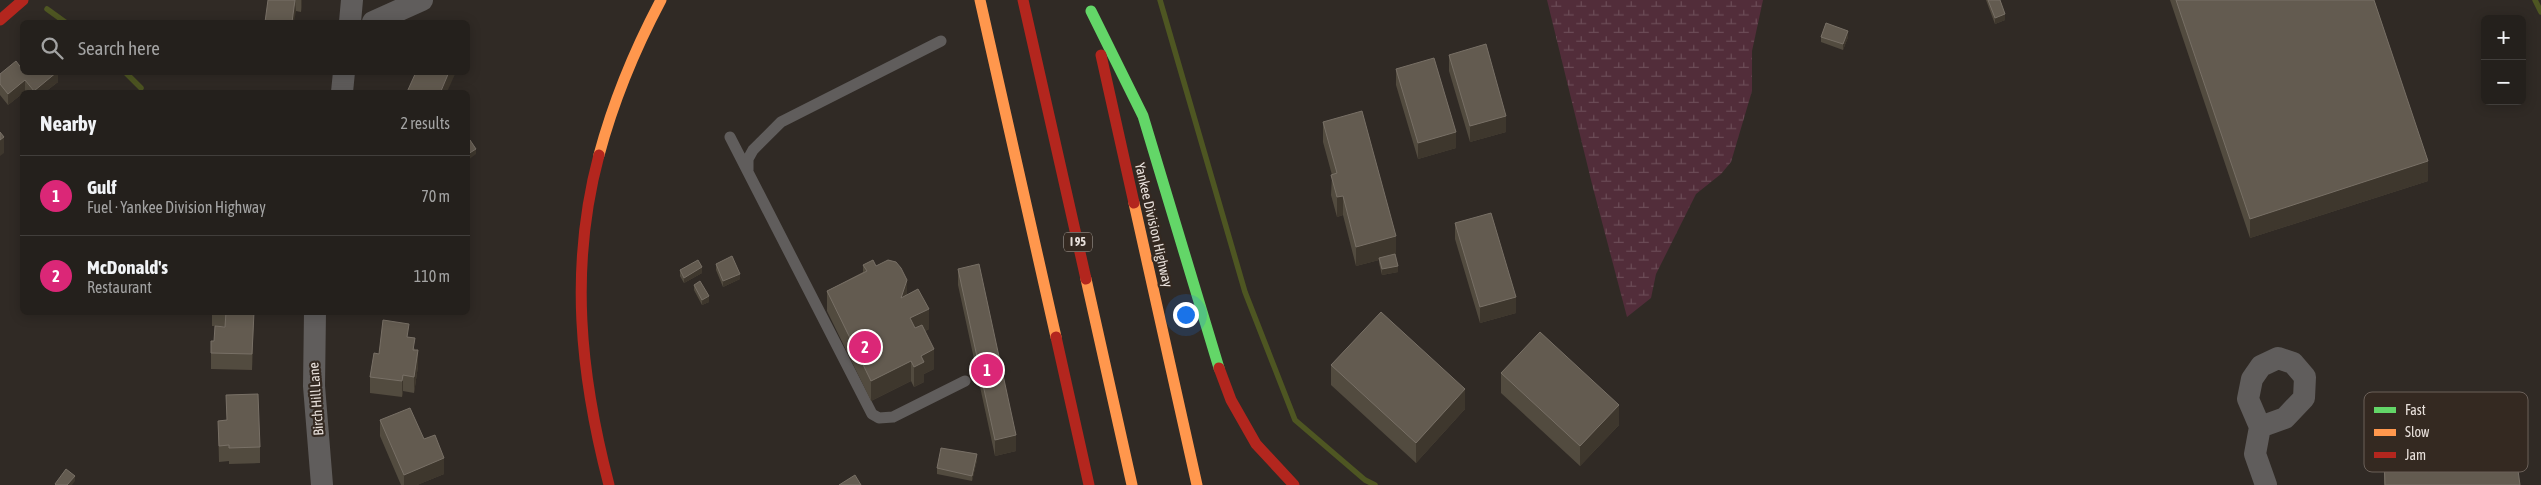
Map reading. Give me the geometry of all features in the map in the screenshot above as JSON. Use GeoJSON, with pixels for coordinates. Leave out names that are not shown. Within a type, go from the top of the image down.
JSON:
{"type":"FeatureCollection","features":[{"type":"Feature","properties":{"kind":"main road"},"geometry":{"type":"LineString","coordinates":[[0,20],[23,0]]}},
{"type":"Feature","properties":{"kind":"main road"},"geometry":{"type":"LineString","coordinates":[[609,485],[590,414],[584,365],[580,312],[583,237],[595,168],[613,104],[639,41],[661,0]]}},
{"type":"Feature","properties":{"kind":"main road"},"geometry":{"type":"LineString","coordinates":[[980,0],[1089,485]]}},
{"type":"Feature","properties":{"kind":"main road","name":"I 95"},"geometry":{"type":"LineString","coordinates":[[1023,0],[1132,485]]}},
{"type":"Feature","properties":{"kind":"main road"},"geometry":{"type":"LineString","coordinates":[[1090,6],[1143,116],[1168,207],[1217,364],[1231,400],[1256,444],[1294,485]]}},
{"type":"Feature","properties":{"kind":"main road","name":"Yankee Division Highway"},"geometry":{"type":"LineString","coordinates":[[1090,6],[1197,485]]}},
{"type":"Feature","properties":{"kind":"street"},"geometry":{"type":"LineString","coordinates":[[350,20],[352,0]]}},
{"type":"Feature","properties":{"kind":"street"},"geometry":{"type":"LineString","coordinates":[[377,20],[422,0]]}},
{"type":"Feature","properties":{"kind":"street"},"geometry":{"type":"LineString","coordinates":[[342,90],[344,75]]}},
{"type":"Feature","properties":{"kind":"street","name":"Birch Hill Lane"},"geometry":{"type":"LineString","coordinates":[[315,315],[314,386],[322,485]]}},
{"type":"Feature","properties":{"kind":"street"},"geometry":{"type":"LineString","coordinates":[[2260,427],[2255,454],[2266,485]]}},
{"type":"Feature","properties":{"kind":"lane"},"geometry":{"type":"LineString","coordinates":[[750,175],[747,162],[750,154],[781,122],[941,41]]}},
{"type":"Feature","properties":{"kind":"lane"},"geometry":{"type":"LineString","coordinates":[[730,137],[872,414],[879,418],[893,417],[965,382]]}},
{"type":"Feature","properties":{"kind":"green space"},"geometry":{"type":"Polygon","coordinates":[[[1547,0],[1763,0],[1752,51],[1752,91],[1731,162],[1721,174],[1696,194],[1656,274],[1651,298],[1627,317],[1592,184],[1547,0]]]}},
{"type":"Feature","properties":{"kind":"building"},"geometry":{"type":"Polygon","coordinates":[[[268,0],[295,0],[292,20],[265,20],[268,0]]]}},
{"type":"Feature","properties":{"kind":"building"},"geometry":{"type":"Polygon","coordinates":[[[1988,0],[2000,0],[2005,14],[1995,18],[1988,0]]]}},
{"type":"Feature","properties":{"kind":"building"},"geometry":{"type":"Polygon","coordinates":[[[2176,0],[2374,0],[2428,161],[2250,219],[2176,0]]]}},
{"type":"Feature","properties":{"kind":"building"},"geometry":{"type":"Polygon","coordinates":[[[1826,23],[1848,31],[1843,44],[1821,37],[1826,23]]]}},
{"type":"Feature","properties":{"kind":"building"},"geometry":{"type":"Polygon","coordinates":[[[1486,44],[1506,116],[1470,126],[1449,55],[1486,44]]]}},
{"type":"Feature","properties":{"kind":"building"},"geometry":{"type":"Polygon","coordinates":[[[1434,58],[1456,132],[1418,143],[1396,69],[1434,58]]]}},
{"type":"Feature","properties":{"kind":"building"},"geometry":{"type":"Polygon","coordinates":[[[16,61],[20,66],[20,75],[53,75],[35,90],[25,80],[8,94],[0,84],[0,74],[16,61]]]}},
{"type":"Feature","properties":{"kind":"building"},"geometry":{"type":"Polygon","coordinates":[[[415,75],[448,75],[441,90],[408,90],[415,75]]]}},
{"type":"Feature","properties":{"kind":"building"},"geometry":{"type":"Polygon","coordinates":[[[1362,111],[1396,236],[1356,247],[1343,196],[1337,197],[1331,175],[1337,173],[1323,122],[1362,111]]]}},
{"type":"Feature","properties":{"kind":"building"},"geometry":{"type":"Polygon","coordinates":[[[0,132],[4,137],[0,140],[0,132]]]}},
{"type":"Feature","properties":{"kind":"building"},"geometry":{"type":"Polygon","coordinates":[[[470,140],[476,149],[470,153],[470,140]]]}},
{"type":"Feature","properties":{"kind":"building"},"geometry":{"type":"Polygon","coordinates":[[[1491,213],[1516,297],[1480,307],[1455,223],[1491,213]]]}},
{"type":"Feature","properties":{"kind":"building"},"geometry":{"type":"Polygon","coordinates":[[[1395,254],[1398,266],[1382,269],[1379,258],[1395,254]]]}},
{"type":"Feature","properties":{"kind":"building"},"geometry":{"type":"Polygon","coordinates":[[[732,256],[740,274],[723,281],[716,264],[732,256]]]}},
{"type":"Feature","properties":{"kind":"building"},"geometry":{"type":"Polygon","coordinates":[[[698,260],[702,267],[684,278],[680,270],[698,260]]]}},
{"type":"Feature","properties":{"kind":"building"},"geometry":{"type":"Polygon","coordinates":[[[873,260],[876,266],[888,260],[896,262],[901,268],[907,280],[901,298],[918,289],[929,309],[910,318],[915,328],[922,325],[934,349],[921,356],[924,362],[914,367],[911,361],[871,381],[827,291],[867,271],[863,265],[873,260]]]}},
{"type":"Feature","properties":{"kind":"building"},"geometry":{"type":"Polygon","coordinates":[[[979,264],[1016,435],[995,440],[958,269],[979,264]]]}},
{"type":"Feature","properties":{"kind":"building"},"geometry":{"type":"Polygon","coordinates":[[[700,281],[709,296],[702,300],[694,285],[700,281]]]}},
{"type":"Feature","properties":{"kind":"building"},"geometry":{"type":"Polygon","coordinates":[[[1381,312],[1465,389],[1416,443],[1331,365],[1381,312]]]}},
{"type":"Feature","properties":{"kind":"building"},"geometry":{"type":"Polygon","coordinates":[[[226,315],[254,315],[252,354],[211,353],[211,341],[214,341],[215,326],[225,327],[226,315]]]}},
{"type":"Feature","properties":{"kind":"building"},"geometry":{"type":"Polygon","coordinates":[[[383,320],[409,324],[407,337],[415,338],[413,350],[418,350],[414,377],[403,375],[402,381],[370,377],[374,353],[379,354],[383,320]]]}},
{"type":"Feature","properties":{"kind":"building"},"geometry":{"type":"Polygon","coordinates":[[[1540,332],[1619,405],[1580,446],[1501,373],[1540,332]]]}},
{"type":"Feature","properties":{"kind":"building"},"geometry":{"type":"Polygon","coordinates":[[[258,394],[260,447],[229,448],[229,445],[219,446],[218,421],[227,420],[226,395],[258,394]]]}},
{"type":"Feature","properties":{"kind":"building"},"geometry":{"type":"Polygon","coordinates":[[[410,408],[424,439],[435,435],[444,458],[404,475],[380,420],[410,408]]]}},
{"type":"Feature","properties":{"kind":"building"},"geometry":{"type":"Polygon","coordinates":[[[941,448],[977,454],[972,476],[937,468],[941,448]]]}},
{"type":"Feature","properties":{"kind":"building"},"geometry":{"type":"Polygon","coordinates":[[[66,469],[75,476],[67,485],[56,485],[55,484],[66,469]]]}},
{"type":"Feature","properties":{"kind":"building"},"geometry":{"type":"Polygon","coordinates":[[[2385,472],[2518,472],[2520,485],[2385,485],[2385,472]]]}},
{"type":"Feature","properties":{"kind":"building"},"geometry":{"type":"Polygon","coordinates":[[[855,475],[861,485],[839,485],[855,475]]]}},
{"type":"Feature","properties":{"kind":"waterway"},"geometry":{"type":"LineString","coordinates":[[1160,0],[1245,292],[1295,420],[1365,480],[1375,485]]}},
{"type":"Feature","properties":{"kind":"waterway"},"geometry":{"type":"LineString","coordinates":[[2535,0],[2541,12]]}},
{"type":"Feature","properties":{"kind":"waterway"},"geometry":{"type":"LineString","coordinates":[[47,9],[62,20]]}},
{"type":"Feature","properties":{"kind":"waterway"},"geometry":{"type":"LineString","coordinates":[[128,75],[141,88]]}},
{"type":"Feature","properties":{"kind":"traffic: fast"},"geometry":{"type":"LineString","coordinates":[[1091,11],[1143,116],[1219,368]]}},
{"type":"Feature","properties":{"kind":"traffic: slow"},"geometry":{"type":"LineString","coordinates":[[599,155],[611,114],[626,76],[661,0]]}},
{"type":"Feature","properties":{"kind":"traffic: slow"},"geometry":{"type":"LineString","coordinates":[[980,0],[1056,337]]}},
{"type":"Feature","properties":{"kind":"traffic: slow"},"geometry":{"type":"LineString","coordinates":[[1134,203],[1197,485]]}},
{"type":"Feature","properties":{"kind":"traffic: slow"},"geometry":{"type":"LineString","coordinates":[[1086,279],[1132,485]]}},
{"type":"Feature","properties":{"kind":"traffic: jam"},"geometry":{"type":"LineString","coordinates":[[0,20],[23,0]]}},
{"type":"Feature","properties":{"kind":"traffic: jam"},"geometry":{"type":"LineString","coordinates":[[1023,0],[1086,279]]}},
{"type":"Feature","properties":{"kind":"traffic: jam"},"geometry":{"type":"LineString","coordinates":[[1101,55],[1134,203]]}},
{"type":"Feature","properties":{"kind":"traffic: jam"},"geometry":{"type":"LineString","coordinates":[[599,155],[584,238],[581,279],[582,320],[591,402],[609,485]]}},
{"type":"Feature","properties":{"kind":"traffic: jam"},"geometry":{"type":"LineString","coordinates":[[1056,337],[1089,485]]}},
{"type":"Feature","properties":{"kind":"traffic: jam"},"geometry":{"type":"LineString","coordinates":[[1219,368],[1231,400],[1256,444],[1294,485]]}},
{"type":"Feature","properties":{"kind":"place","name":"McDonald's"},"geometry":{"type":"Point","coordinates":[865,347]}},
{"type":"Feature","properties":{"kind":"place","name":"Gulf"},"geometry":{"type":"Point","coordinates":[987,370]}}]}
